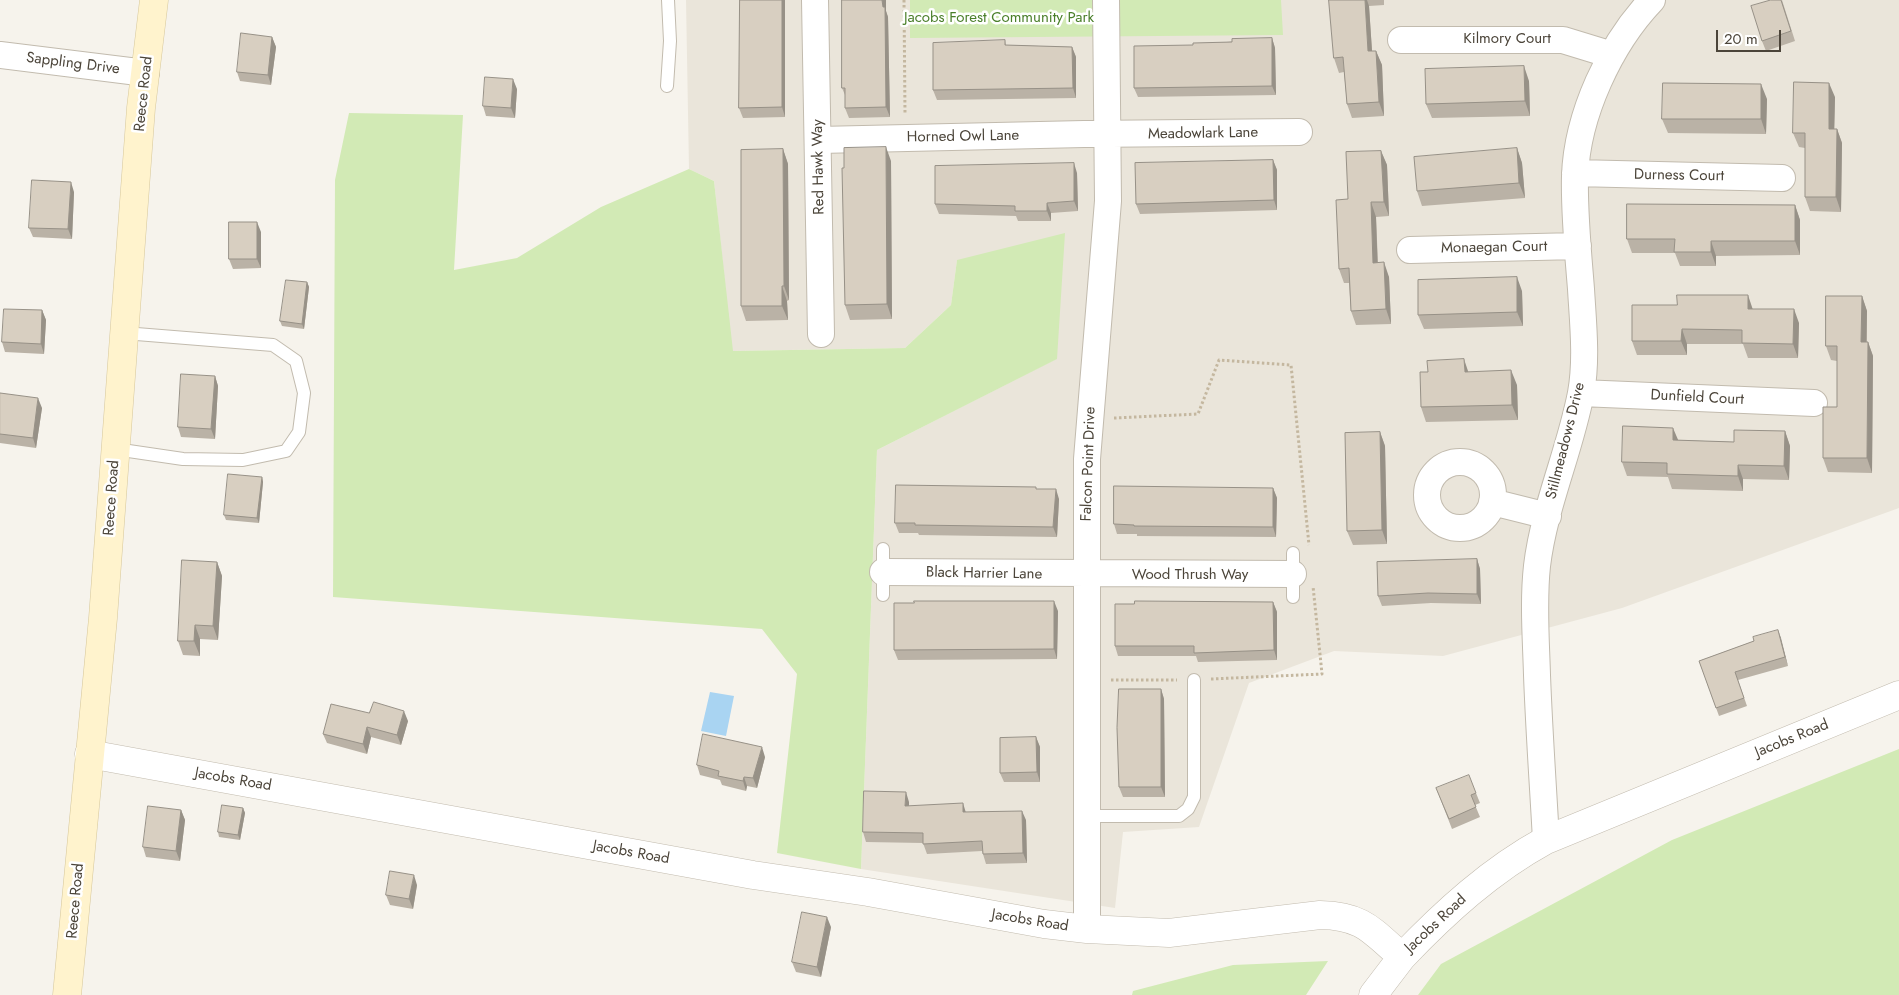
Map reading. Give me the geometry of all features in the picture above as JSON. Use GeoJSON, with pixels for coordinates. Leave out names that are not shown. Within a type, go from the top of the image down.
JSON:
{"type":"FeatureCollection","features":[{"type":"Feature","properties":{"kind":"main road","name":"Reece Road"},"geometry":{"type":"LineString","coordinates":[[68,995],[116,449],[141,108],[154,0]]}},
{"type":"Feature","properties":{"kind":"street","name":"Red Hawk Way"},"geometry":{"type":"LineString","coordinates":[[815,0],[821,334]]}},
{"type":"Feature","properties":{"kind":"street","name":"Falcon Point Drive"},"geometry":{"type":"LineString","coordinates":[[1087,929],[1086,575],[1088,458],[1108,201],[1106,0]]}},
{"type":"Feature","properties":{"kind":"street","name":"Stillmeadows Drive"},"geometry":{"type":"LineString","coordinates":[[1546,840],[1535,614],[1537,565],[1581,392],[1584,338],[1575,173],[1582,131],[1597,87],[1612,55],[1628,29],[1652,0]]}},
{"type":"Feature","properties":{"kind":"street","name":"Kilmory Court"},"geometry":{"type":"LineString","coordinates":[[1401,40],[1563,40],[1612,55]]}},
{"type":"Feature","properties":{"kind":"street","name":"Sappling Drive"},"geometry":{"type":"LineString","coordinates":[[0,55],[146,73]]}},
{"type":"Feature","properties":{"kind":"street","name":"Meadowlark Lane"},"geometry":{"type":"LineString","coordinates":[[1107,135],[1299,132]]}},
{"type":"Feature","properties":{"kind":"street","name":"Horned Owl Lane"},"geometry":{"type":"LineString","coordinates":[[819,140],[1107,135]]}},
{"type":"Feature","properties":{"kind":"street","name":"Durness Court"},"geometry":{"type":"LineString","coordinates":[[1575,173],[1782,178]]}},
{"type":"Feature","properties":{"kind":"street","name":"Monaegan Court"},"geometry":{"type":"LineString","coordinates":[[1410,250],[1578,246]]}},
{"type":"Feature","properties":{"kind":"street","name":"Dunfield Court"},"geometry":{"type":"LineString","coordinates":[[1581,392],[1814,403]]}},
{"type":"Feature","properties":{"kind":"street"},"geometry":{"type":"LineString","coordinates":[[1492,502],[1548,516]]}},
{"type":"Feature","properties":{"kind":"street","name":"Black Harrier Lane"},"geometry":{"type":"LineString","coordinates":[[883,572],[1086,575]]}},
{"type":"Feature","properties":{"kind":"street","name":"Wood Thrush Way"},"geometry":{"type":"LineString","coordinates":[[1086,575],[1298,575]]}},
{"type":"Feature","properties":{"kind":"street","name":"Jacobs Road"},"geometry":{"type":"LineString","coordinates":[[89,754],[753,875],[1087,929],[1169,932],[1320,915],[1343,916],[1366,925],[1402,957],[1460,900],[1524,852],[1546,840],[1899,695]]}},
{"type":"Feature","properties":{"kind":"street"},"geometry":{"type":"LineString","coordinates":[[1373,995],[1402,957]]}},
{"type":"Feature","properties":{"kind":"lane"},"geometry":{"type":"LineString","coordinates":[[667,86],[670,42],[668,0]]}},
{"type":"Feature","properties":{"kind":"lane"},"geometry":{"type":"LineString","coordinates":[[116,449],[183,460],[243,460],[286,451],[299,432],[304,393],[296,361],[273,345],[124,333]]}},
{"type":"Feature","properties":{"kind":"lane"},"geometry":{"type":"LineString","coordinates":[[1087,816],[1178,816],[1188,809],[1194,797],[1194,680]]}},
{"type":"Feature","properties":{"kind":"path"},"geometry":{"type":"LineString","coordinates":[[904,0],[906,119]]}},
{"type":"Feature","properties":{"kind":"path"},"geometry":{"type":"LineString","coordinates":[[1114,418],[1198,414],[1219,360],[1290,365],[1309,548]]}},
{"type":"Feature","properties":{"kind":"path"},"geometry":{"type":"LineString","coordinates":[[1110,680],[1194,680],[1322,674],[1298,575]]}},
{"type":"Feature","properties":{"kind":"shaded area"},"geometry":{"type":"Polygon","coordinates":[[[686,0],[1899,0],[1899,508],[1622,608],[1443,656],[1334,651],[1249,683],[1199,827],[1123,832],[1115,908],[861,869],[877,450],[1056,359],[957,260],[951,305],[905,348],[732,351],[714,181],[689,169],[686,0]]]}},
{"type":"Feature","properties":{"kind":"green space","name":"Jacobs Forest Community Park"},"geometry":{"type":"Polygon","coordinates":[[[910,0],[1281,0],[1283,35],[910,38],[910,0]]]}},
{"type":"Feature","properties":{"kind":"green space"},"geometry":{"type":"Polygon","coordinates":[[[349,113],[463,115],[454,270],[517,258],[601,207],[689,169],[714,181],[733,351],[905,348],[951,305],[957,260],[1065,233],[1057,359],[877,450],[861,869],[777,853],[797,674],[762,629],[333,597],[335,180],[349,113]]]}},
{"type":"Feature","properties":{"kind":"green space"},"geometry":{"type":"Polygon","coordinates":[[[1899,749],[1899,995],[1418,995],[1441,964],[1672,840],[1899,749]]]}},
{"type":"Feature","properties":{"kind":"green space"},"geometry":{"type":"Polygon","coordinates":[[[1328,961],[1306,995],[1132,995],[1133,991],[1233,965],[1328,961]]]}},
{"type":"Feature","properties":{"kind":"water"},"geometry":{"type":"Polygon","coordinates":[[[710,692],[734,696],[726,736],[701,731],[710,692]]]}},
{"type":"Feature","properties":{"kind":"building"},"geometry":{"type":"Polygon","coordinates":[[[740,0],[782,0],[782,107],[739,108],[740,0]]]}},
{"type":"Feature","properties":{"kind":"building"},"geometry":{"type":"Polygon","coordinates":[[[842,0],[882,0],[883,7],[885,7],[886,107],[845,108],[845,88],[842,88],[842,0]]]}},
{"type":"Feature","properties":{"kind":"building"},"geometry":{"type":"Polygon","coordinates":[[[1329,0],[1365,0],[1368,51],[1376,51],[1379,102],[1347,104],[1343,57],[1334,58],[1329,0]]]}},
{"type":"Feature","properties":{"kind":"building"},"geometry":{"type":"Polygon","coordinates":[[[1771,0],[1781,0],[1791,31],[1762,41],[1751,6],[1771,0]]]}},
{"type":"Feature","properties":{"kind":"building"},"geometry":{"type":"Polygon","coordinates":[[[241,33],[272,37],[268,75],[237,72],[241,33]]]}},
{"type":"Feature","properties":{"kind":"building"},"geometry":{"type":"Polygon","coordinates":[[[1272,38],[1272,86],[1134,88],[1134,46],[1193,45],[1193,43],[1232,42],[1232,39],[1272,38]]]}},
{"type":"Feature","properties":{"kind":"building"},"geometry":{"type":"Polygon","coordinates":[[[1005,40],[1005,45],[1072,47],[1073,88],[933,90],[933,43],[1005,40]]]}},
{"type":"Feature","properties":{"kind":"building"},"geometry":{"type":"Polygon","coordinates":[[[1524,66],[1525,101],[1426,104],[1425,69],[1524,66]]]}},
{"type":"Feature","properties":{"kind":"building"},"geometry":{"type":"Polygon","coordinates":[[[485,77],[513,79],[511,108],[483,106],[485,77]]]}},
{"type":"Feature","properties":{"kind":"building"},"geometry":{"type":"Polygon","coordinates":[[[1794,82],[1829,83],[1829,129],[1837,129],[1836,197],[1805,197],[1805,133],[1793,133],[1794,82]]]}},
{"type":"Feature","properties":{"kind":"building"},"geometry":{"type":"Polygon","coordinates":[[[1663,83],[1761,84],[1761,119],[1662,119],[1663,83]]]}},
{"type":"Feature","properties":{"kind":"building"},"geometry":{"type":"Polygon","coordinates":[[[886,147],[887,304],[845,305],[842,168],[844,168],[844,148],[886,147]]]}},
{"type":"Feature","properties":{"kind":"building"},"geometry":{"type":"Polygon","coordinates":[[[1517,148],[1519,183],[1417,191],[1414,157],[1517,148]]]}},
{"type":"Feature","properties":{"kind":"building"},"geometry":{"type":"Polygon","coordinates":[[[783,149],[784,286],[782,286],[782,306],[741,306],[741,150],[783,149]]]}},
{"type":"Feature","properties":{"kind":"building"},"geometry":{"type":"Polygon","coordinates":[[[1381,151],[1384,202],[1371,202],[1373,263],[1384,262],[1386,309],[1351,311],[1349,268],[1339,269],[1336,200],[1348,199],[1346,152],[1381,151]]]}},
{"type":"Feature","properties":{"kind":"building"},"geometry":{"type":"Polygon","coordinates":[[[1273,160],[1274,200],[1136,204],[1135,163],[1273,160]]]}},
{"type":"Feature","properties":{"kind":"building"},"geometry":{"type":"Polygon","coordinates":[[[1074,163],[1074,201],[1047,203],[1047,211],[1015,211],[1015,206],[935,204],[935,166],[1074,163]]]}},
{"type":"Feature","properties":{"kind":"building"},"geometry":{"type":"Polygon","coordinates":[[[32,180],[71,182],[68,229],[29,228],[32,180]]]}},
{"type":"Feature","properties":{"kind":"building"},"geometry":{"type":"Polygon","coordinates":[[[1627,204],[1795,205],[1795,241],[1711,241],[1711,252],[1674,252],[1675,239],[1627,239],[1627,204]]]}},
{"type":"Feature","properties":{"kind":"building"},"geometry":{"type":"Polygon","coordinates":[[[229,222],[257,222],[257,259],[229,259],[229,222]]]}},
{"type":"Feature","properties":{"kind":"building"},"geometry":{"type":"Polygon","coordinates":[[[1517,277],[1517,312],[1418,315],[1418,280],[1517,277]]]}},
{"type":"Feature","properties":{"kind":"building"},"geometry":{"type":"Polygon","coordinates":[[[286,280],[307,282],[302,324],[280,321],[286,280]]]}},
{"type":"Feature","properties":{"kind":"building"},"geometry":{"type":"Polygon","coordinates":[[[1677,295],[1748,295],[1748,309],[1794,309],[1793,344],[1742,343],[1742,330],[1682,329],[1681,341],[1632,341],[1632,305],[1677,305],[1677,295]]]}},
{"type":"Feature","properties":{"kind":"building"},"geometry":{"type":"Polygon","coordinates":[[[1826,296],[1862,296],[1861,342],[1868,342],[1867,458],[1823,458],[1823,407],[1837,407],[1837,346],[1826,346],[1826,296]]]}},
{"type":"Feature","properties":{"kind":"building"},"geometry":{"type":"Polygon","coordinates":[[[4,309],[42,310],[41,344],[2,342],[4,309]]]}},
{"type":"Feature","properties":{"kind":"building"},"geometry":{"type":"Polygon","coordinates":[[[1464,359],[1465,372],[1511,370],[1512,405],[1421,407],[1420,372],[1428,372],[1427,361],[1464,359]]]}},
{"type":"Feature","properties":{"kind":"building"},"geometry":{"type":"Polygon","coordinates":[[[181,374],[215,376],[211,429],[178,427],[181,374]]]}},
{"type":"Feature","properties":{"kind":"building"},"geometry":{"type":"Polygon","coordinates":[[[0,393],[38,398],[33,438],[0,434],[0,393]]]}},
{"type":"Feature","properties":{"kind":"building"},"geometry":{"type":"Polygon","coordinates":[[[1623,426],[1673,428],[1673,440],[1734,442],[1734,430],[1785,431],[1784,466],[1738,465],[1738,476],[1667,474],[1667,463],[1622,462],[1623,426]]]}},
{"type":"Feature","properties":{"kind":"building"},"geometry":{"type":"Polygon","coordinates":[[[1380,432],[1382,530],[1347,531],[1345,433],[1380,432]]]}},
{"type":"Feature","properties":{"kind":"building"},"geometry":{"type":"Polygon","coordinates":[[[228,474],[262,477],[257,518],[224,515],[228,474]]]}},
{"type":"Feature","properties":{"kind":"building"},"geometry":{"type":"Polygon","coordinates":[[[896,485],[1056,489],[1053,527],[895,523],[896,485]]]}},
{"type":"Feature","properties":{"kind":"building"},"geometry":{"type":"Polygon","coordinates":[[[1114,486],[1273,488],[1273,527],[1134,526],[1114,524],[1114,486]]]}},
{"type":"Feature","properties":{"kind":"building"},"geometry":{"type":"Polygon","coordinates":[[[1477,559],[1477,594],[1428,593],[1378,596],[1377,562],[1477,559]]]}},
{"type":"Feature","properties":{"kind":"building"},"geometry":{"type":"Polygon","coordinates":[[[182,560],[217,562],[213,626],[195,625],[194,641],[178,641],[182,560]]]}},
{"type":"Feature","properties":{"kind":"building"},"geometry":{"type":"Polygon","coordinates":[[[914,601],[1054,601],[1054,649],[894,650],[894,603],[914,603],[914,601]]]}},
{"type":"Feature","properties":{"kind":"building"},"geometry":{"type":"Polygon","coordinates":[[[1135,601],[1273,602],[1274,650],[1194,653],[1194,646],[1115,646],[1115,604],[1134,604],[1135,601]]]}},
{"type":"Feature","properties":{"kind":"building"},"geometry":{"type":"Polygon","coordinates":[[[1778,630],[1785,657],[1735,672],[1744,698],[1716,708],[1699,661],[1754,641],[1753,637],[1778,630]]]}},
{"type":"Feature","properties":{"kind":"building"},"geometry":{"type":"Polygon","coordinates":[[[1119,689],[1161,689],[1161,787],[1119,787],[1117,728],[1119,689]]]}},
{"type":"Feature","properties":{"kind":"building"},"geometry":{"type":"Polygon","coordinates":[[[374,702],[404,711],[397,735],[367,727],[363,744],[323,734],[331,704],[369,713],[374,702]]]}},
{"type":"Feature","properties":{"kind":"building"},"geometry":{"type":"Polygon","coordinates":[[[703,734],[762,747],[753,778],[744,777],[743,781],[718,776],[719,771],[697,765],[703,734]]]}},
{"type":"Feature","properties":{"kind":"building"},"geometry":{"type":"Polygon","coordinates":[[[1036,737],[1037,772],[1000,773],[1000,738],[1036,737]]]}},
{"type":"Feature","properties":{"kind":"building"},"geometry":{"type":"Polygon","coordinates":[[[1469,775],[1476,793],[1471,795],[1476,807],[1449,819],[1436,788],[1469,775]]]}},
{"type":"Feature","properties":{"kind":"building"},"geometry":{"type":"Polygon","coordinates":[[[864,791],[906,792],[905,806],[963,803],[963,812],[1022,811],[1023,853],[983,854],[982,841],[923,844],[923,833],[863,832],[864,791]]]}},
{"type":"Feature","properties":{"kind":"building"},"geometry":{"type":"Polygon","coordinates":[[[222,805],[243,808],[238,835],[218,832],[222,805]]]}},
{"type":"Feature","properties":{"kind":"building"},"geometry":{"type":"Polygon","coordinates":[[[148,806],[181,810],[176,851],[143,847],[148,806]]]}},
{"type":"Feature","properties":{"kind":"building"},"geometry":{"type":"Polygon","coordinates":[[[390,871],[414,875],[409,899],[386,895],[390,871]]]}},
{"type":"Feature","properties":{"kind":"building"},"geometry":{"type":"Polygon","coordinates":[[[802,912],[827,917],[817,967],[792,962],[802,912]]]}}]}
